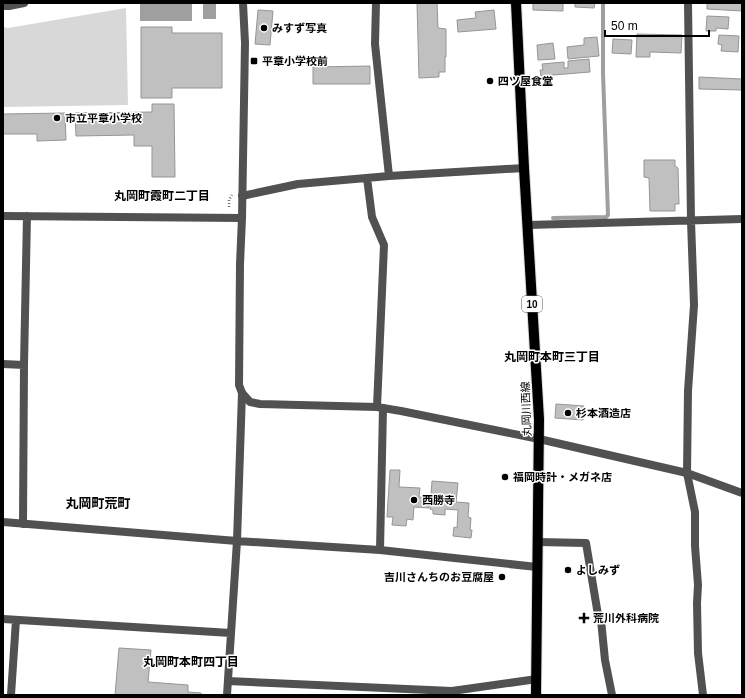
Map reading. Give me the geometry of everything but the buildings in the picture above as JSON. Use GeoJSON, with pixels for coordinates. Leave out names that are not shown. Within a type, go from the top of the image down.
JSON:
{"type":"FeatureCollection","features":[{"type":"Feature","properties":{"kind":"main road","name":"丸岡川西線"},"geometry":{"type":"LineString","coordinates":[[516,3],[539,419],[536,695]]}},
{"type":"Feature","properties":{"kind":"street"},"geometry":{"type":"LineString","coordinates":[[7,5],[24,3]]}},
{"type":"Feature","properties":{"kind":"street"},"geometry":{"type":"LineString","coordinates":[[243,3],[245,43],[239,385],[242,393],[250,402],[260,404],[380,407],[539,439],[687,473],[742,493]]}},
{"type":"Feature","properties":{"kind":"street"},"geometry":{"type":"LineString","coordinates":[[376,3],[375,44],[389,176]]}},
{"type":"Feature","properties":{"kind":"street"},"geometry":{"type":"LineString","coordinates":[[688,3],[691,221],[694,305],[688,391],[687,473],[695,512],[695,546],[698,585],[696,603],[698,653],[703,695]]}},
{"type":"Feature","properties":{"kind":"street"},"geometry":{"type":"LineString","coordinates":[[242,196],[298,184],[389,176],[524,168]]}},
{"type":"Feature","properties":{"kind":"street"},"geometry":{"type":"LineString","coordinates":[[366,178],[372,217],[384,245],[380,407],[380,550]]}},
{"type":"Feature","properties":{"kind":"street"},"geometry":{"type":"LineString","coordinates":[[3,216],[242,218]]}},
{"type":"Feature","properties":{"kind":"street"},"geometry":{"type":"LineString","coordinates":[[23,524],[24,365],[28,216]]}},
{"type":"Feature","properties":{"kind":"street"},"geometry":{"type":"LineString","coordinates":[[528,225],[742,219]]}},
{"type":"Feature","properties":{"kind":"street"},"geometry":{"type":"LineString","coordinates":[[3,364],[24,365]]}},
{"type":"Feature","properties":{"kind":"street"},"geometry":{"type":"LineString","coordinates":[[226,695],[237,541],[242,393]]}},
{"type":"Feature","properties":{"kind":"street"},"geometry":{"type":"LineString","coordinates":[[3,522],[237,541],[380,550],[537,567]]}},
{"type":"Feature","properties":{"kind":"street"},"geometry":{"type":"LineString","coordinates":[[538,542],[586,543],[598,615],[601,620],[605,660],[612,695]]}},
{"type":"Feature","properties":{"kind":"street"},"geometry":{"type":"LineString","coordinates":[[3,619],[231,633]]}},
{"type":"Feature","properties":{"kind":"street"},"geometry":{"type":"LineString","coordinates":[[11,695],[16,620]]}},
{"type":"Feature","properties":{"kind":"street"},"geometry":{"type":"LineString","coordinates":[[228,681],[452,691],[536,679]]}},
{"type":"Feature","properties":{"kind":"shaded area"},"geometry":{"type":"Polygon","coordinates":[[[140,3],[192,3],[192,21],[140,21],[140,3]]]}},
{"type":"Feature","properties":{"kind":"shaded area"},"geometry":{"type":"Polygon","coordinates":[[[203,3],[216,3],[216,19],[203,19],[203,3]]]}},
{"type":"Feature","properties":{"kind":"shaded area"},"geometry":{"type":"Polygon","coordinates":[[[126,8],[128,105],[3,107],[3,27],[8,28],[126,8]]]}},
{"type":"Feature","properties":{"kind":"waterway"},"geometry":{"type":"LineString","coordinates":[[553,218],[606,217],[608,215],[603,73],[603,3]]}},
{"type":"Feature","properties":{"kind":"place","name":"みすず写真"},"geometry":{"type":"Point","coordinates":[264,28]}},
{"type":"Feature","properties":{"kind":"place","name":"平章小学校前"},"geometry":{"type":"Point","coordinates":[254,61]}},
{"type":"Feature","properties":{"kind":"place","name":"四ツ屋食堂"},"geometry":{"type":"Point","coordinates":[490,81]}},
{"type":"Feature","properties":{"kind":"place","name":"市立平章小学校"},"geometry":{"type":"Point","coordinates":[57,118]}},
{"type":"Feature","properties":{"kind":"place","name":"杉本酒造店"},"geometry":{"type":"Point","coordinates":[568,413]}},
{"type":"Feature","properties":{"kind":"place","name":"福岡時計・メガネ店"},"geometry":{"type":"Point","coordinates":[505,477]}},
{"type":"Feature","properties":{"kind":"place","name":"西勝寺"},"geometry":{"type":"Point","coordinates":[414,500]}},
{"type":"Feature","properties":{"kind":"place","name":"よしみず"},"geometry":{"type":"Point","coordinates":[568,570]}},
{"type":"Feature","properties":{"kind":"place","name":"吉川さんちのお豆腐屋"},"geometry":{"type":"Point","coordinates":[502,577]}},
{"type":"Feature","properties":{"kind":"place","name":"荒川外科病院"},"geometry":{"type":"Point","coordinates":[584,618]}},
{"type":"Feature","properties":{"kind":"district","name":"丸岡町霞町二丁目"},"geometry":{"type":"Point","coordinates":[162,196]}},
{"type":"Feature","properties":{"kind":"district","name":"丸岡町本町三丁目"},"geometry":{"type":"Point","coordinates":[552,357]}},
{"type":"Feature","properties":{"kind":"district","name":"丸岡町荒町"},"geometry":{"type":"Point","coordinates":[98,503]}},
{"type":"Feature","properties":{"kind":"district","name":"丸岡町本町四丁目"},"geometry":{"type":"Point","coordinates":[191,662]}}]}
